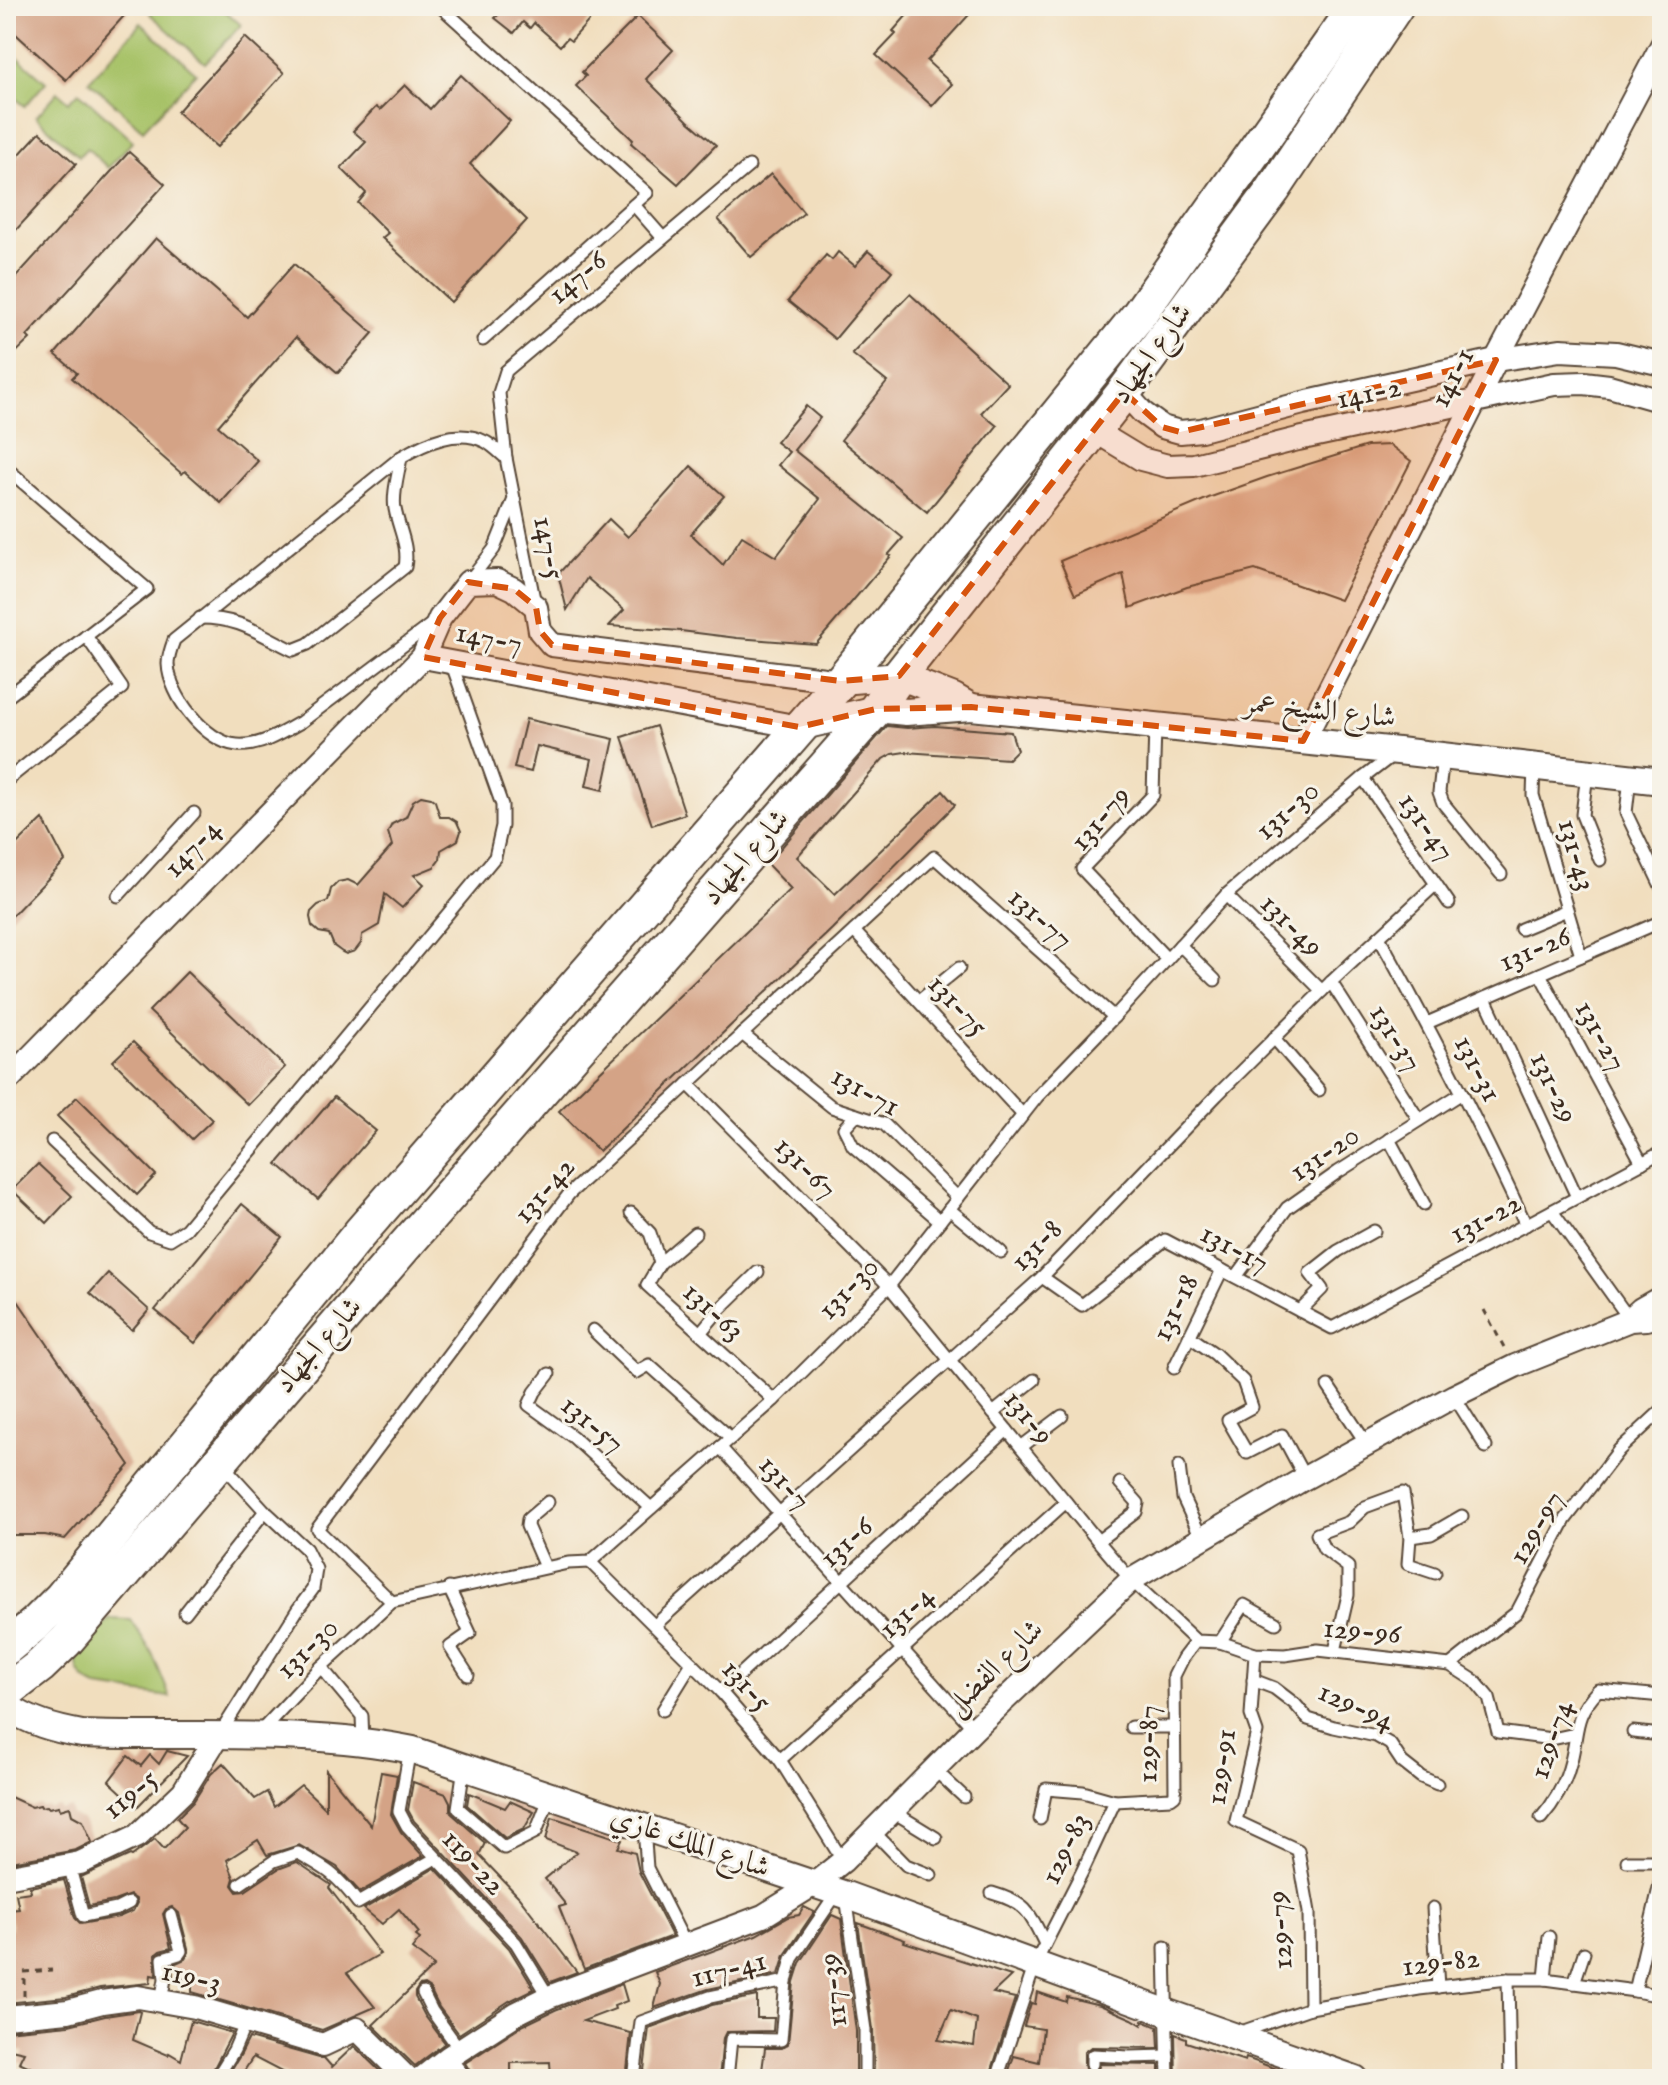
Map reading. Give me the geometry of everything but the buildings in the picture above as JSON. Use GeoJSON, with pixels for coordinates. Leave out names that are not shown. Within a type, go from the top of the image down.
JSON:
{"type":"FeatureCollection","features":[{"type":"Feature","properties":{"kind":"main road","name":"شارع الجهاد"},"geometry":{"type":"LineString","coordinates":[[7,1647],[61,1598],[360,1233],[841,681],[1137,317],[1357,6]]}},
{"type":"Feature","properties":{"kind":"main road","name":"شارع الجهاد"},"geometry":{"type":"LineString","coordinates":[[40,1666],[66,1641],[413,1236],[876,709],[1124,392],[1273,190],[1396,6]]}},
{"type":"Feature","properties":{"kind":"main road"},"geometry":{"type":"LineString","coordinates":[[6,1692],[40,1666]]}},
{"type":"Feature","properties":{"kind":"street","name":"141-1"},"geometry":{"type":"LineString","coordinates":[[1303,741],[1496,360],[1662,45]]}},
{"type":"Feature","properties":{"kind":"street","name":"141-2"},"geometry":{"type":"LineString","coordinates":[[1124,392],[1143,413],[1162,427],[1180,432],[1201,430],[1303,403],[1496,360],[1560,350],[1616,353],[1662,364]]}},
{"type":"Feature","properties":{"kind":"street","name":"141-2"},"geometry":{"type":"LineString","coordinates":[[1095,431],[1141,459],[1168,466],[1194,465],[1298,439],[1554,384],[1609,386],[1662,401]]}},
{"type":"Feature","properties":{"kind":"street","name":"147-7"},"geometry":{"type":"LineString","coordinates":[[799,727],[423,657],[440,618],[468,582],[497,581],[514,589],[536,607],[540,631],[552,645],[841,681]]}},
{"type":"Feature","properties":{"kind":"street","name":"147-4"},"geometry":{"type":"LineString","coordinates":[[6,1082],[423,657]]}},
{"type":"Feature","properties":{"kind":"street","name":"شارع الشيخ عمر"},"geometry":{"type":"LineString","coordinates":[[841,681],[899,676],[954,697],[971,707]]}},
{"type":"Feature","properties":{"kind":"street","name":"شارع الشيخ عمر"},"geometry":{"type":"LineString","coordinates":[[799,727],[876,709],[906,712],[971,707],[1662,781]]}},
{"type":"Feature","properties":{"kind":"street","name":"شارع الفضل"},"geometry":{"type":"LineString","coordinates":[[1630,1320],[1641,1309],[1662,1297]]}},
{"type":"Feature","properties":{"kind":"street","name":"شارع الفضل"},"geometry":{"type":"LineString","coordinates":[[421,2079],[517,2013],[549,1997],[832,1891],[843,1861],[974,1729],[1131,1580],[1366,1443],[1454,1396],[1515,1366],[1630,1320],[1662,1315]]}},
{"type":"Feature","properties":{"kind":"street"},"geometry":{"type":"LineString","coordinates":[[7,1647],[40,1666]]}},
{"type":"Feature","properties":{"kind":"street","name":"شارع الملك غازي"},"geometry":{"type":"LineString","coordinates":[[6,1706],[36,1723],[82,1734],[219,1734],[363,1742],[410,1749],[832,1891],[1040,1954],[1168,2013],[1345,2077]]}},
{"type":"Feature","properties":{"kind":"street","name":"119-5"},"geometry":{"type":"LineString","coordinates":[[6,1877],[80,1863],[137,1836],[183,1792],[219,1734]]}},
{"type":"Feature","properties":{"kind":"street","name":"119-3"},"geometry":{"type":"LineString","coordinates":[[15,2016],[68,2011],[138,1997],[195,2007],[323,2045],[357,2029],[408,2079]]}},
{"type":"Feature","properties":{"kind":"lane"},"geometry":{"type":"LineString","coordinates":[[440,6],[647,193],[483,340]]}},
{"type":"Feature","properties":{"kind":"lane","name":"147-6"},"geometry":{"type":"LineString","coordinates":[[506,458],[499,393],[506,371],[749,166]]}},
{"type":"Feature","properties":{"kind":"lane"},"geometry":{"type":"LineString","coordinates":[[634,205],[663,238]]}},
{"type":"Feature","properties":{"kind":"lane"},"geometry":{"type":"LineString","coordinates":[[440,618],[301,722],[282,734],[260,742],[236,745],[219,739],[189,713],[170,679],[168,663],[174,640],[401,457],[423,444],[446,437],[470,437],[486,442],[506,458]]}},
{"type":"Feature","properties":{"kind":"lane"},"geometry":{"type":"LineString","coordinates":[[200,618],[220,618],[241,623],[293,650],[308,644],[393,577],[405,567],[407,556],[394,506],[401,457]]}},
{"type":"Feature","properties":{"kind":"lane","name":"147-5"},"geometry":{"type":"LineString","coordinates":[[506,458],[536,607]]}},
{"type":"Feature","properties":{"kind":"lane"},"geometry":{"type":"LineString","coordinates":[[6,468],[147,589],[6,698]]}},
{"type":"Feature","properties":{"kind":"lane","name":"147-5"},"geometry":{"type":"LineString","coordinates":[[468,582],[494,549],[514,498]]}},
{"type":"Feature","properties":{"kind":"lane"},"geometry":{"type":"LineString","coordinates":[[6,781],[122,688],[86,636]]}},
{"type":"Feature","properties":{"kind":"lane"},"geometry":{"type":"LineString","coordinates":[[52,1141],[149,1232],[170,1239],[186,1229],[495,857],[502,826],[502,805],[451,662]]}},
{"type":"Feature","properties":{"kind":"lane","name":"131-79"},"geometry":{"type":"LineString","coordinates":[[1155,726],[1153,795],[1082,869],[1167,959]]}},
{"type":"Feature","properties":{"kind":"lane","name":"131-30"},"geometry":{"type":"LineString","coordinates":[[256,1736],[321,1667],[392,1602],[545,1567],[590,1562],[774,1400],[889,1286],[1037,1097],[1226,895],[1398,751]]}},
{"type":"Feature","properties":{"kind":"lane"},"geometry":{"type":"LineString","coordinates":[[1443,756],[1439,792],[1443,803],[1501,874]]}},
{"type":"Feature","properties":{"kind":"lane","name":"131-43"},"geometry":{"type":"LineString","coordinates":[[1534,766],[1533,795],[1581,956]]}},
{"type":"Feature","properties":{"kind":"lane"},"geometry":{"type":"LineString","coordinates":[[1587,773],[1582,815],[1600,860]]}},
{"type":"Feature","properties":{"kind":"lane","name":"131-47"},"geometry":{"type":"LineString","coordinates":[[1363,778],[1449,903]]}},
{"type":"Feature","properties":{"kind":"lane"},"geometry":{"type":"LineString","coordinates":[[1630,778],[1626,813],[1662,888]]}},
{"type":"Feature","properties":{"kind":"lane"},"geometry":{"type":"LineString","coordinates":[[118,896],[194,813]]}},
{"type":"Feature","properties":{"kind":"lane","name":"131-42"},"geometry":{"type":"LineString","coordinates":[[392,1602],[317,1529],[569,1194],[934,857]]}},
{"type":"Feature","properties":{"kind":"lane","name":"131-77"},"geometry":{"type":"LineString","coordinates":[[934,857],[1114,1017]]}},
{"type":"Feature","properties":{"kind":"lane","name":"131-8"},"geometry":{"type":"LineString","coordinates":[[655,1625],[1042,1277],[1274,1038],[1436,884]]}},
{"type":"Feature","properties":{"kind":"lane","name":"131-49"},"geometry":{"type":"LineString","coordinates":[[1226,895],[1322,991]]}},
{"type":"Feature","properties":{"kind":"lane"},"geometry":{"type":"LineString","coordinates":[[1521,929],[1567,910]]}},
{"type":"Feature","properties":{"kind":"lane","name":"131-26"},"geometry":{"type":"LineString","coordinates":[[1427,1023],[1662,921]]}},
{"type":"Feature","properties":{"kind":"lane","name":"131-75"},"geometry":{"type":"LineString","coordinates":[[854,931],[1023,1115]]}},
{"type":"Feature","properties":{"kind":"lane","name":"131-31"},"geometry":{"type":"LineString","coordinates":[[1379,937],[1427,1023],[1526,1225]]}},
{"type":"Feature","properties":{"kind":"lane"},"geometry":{"type":"LineString","coordinates":[[1180,945],[1215,980]]}},
{"type":"Feature","properties":{"kind":"lane"},"geometry":{"type":"LineString","coordinates":[[919,1001],[959,968]]}},
{"type":"Feature","properties":{"kind":"lane","name":"131-27"},"geometry":{"type":"LineString","coordinates":[[1540,974],[1642,1163]]}},
{"type":"Feature","properties":{"kind":"lane","name":"131-37"},"geometry":{"type":"LineString","coordinates":[[1331,982],[1419,1120]]}},
{"type":"Feature","properties":{"kind":"lane","name":"131-29"},"geometry":{"type":"LineString","coordinates":[[1485,998],[1577,1197]]}},
{"type":"Feature","properties":{"kind":"lane","name":"131-71"},"geometry":{"type":"LineString","coordinates":[[742,1034],[832,1107],[884,1124],[958,1198]]}},
{"type":"Feature","properties":{"kind":"lane"},"geometry":{"type":"LineString","coordinates":[[1274,1038],[1319,1090]]}},
{"type":"Feature","properties":{"kind":"lane","name":"131-67"},"geometry":{"type":"LineString","coordinates":[[688,1084],[889,1286]]}},
{"type":"Feature","properties":{"kind":"lane","name":"131-20"},"geometry":{"type":"LineString","coordinates":[[1236,1277],[1287,1208],[1462,1093]]}},
{"type":"Feature","properties":{"kind":"lane"},"geometry":{"type":"LineString","coordinates":[[856,1115],[844,1128],[853,1146],[940,1221]]}},
{"type":"Feature","properties":{"kind":"lane"},"geometry":{"type":"LineString","coordinates":[[1389,1139],[1424,1204]]}},
{"type":"Feature","properties":{"kind":"lane","name":"131-22"},"geometry":{"type":"LineString","coordinates":[[1332,1328],[1662,1152]]}},
{"type":"Feature","properties":{"kind":"lane"},"geometry":{"type":"LineString","coordinates":[[949,1209],[1001,1252]]}},
{"type":"Feature","properties":{"kind":"lane"},"geometry":{"type":"LineString","coordinates":[[1552,1211],[1630,1320]]}},
{"type":"Feature","properties":{"kind":"lane","name":"131-63"},"geometry":{"type":"LineString","coordinates":[[631,1213],[650,1233],[660,1263],[647,1285],[774,1400]]}},
{"type":"Feature","properties":{"kind":"lane"},"geometry":{"type":"LineString","coordinates":[[1300,1311],[1322,1289],[1310,1273],[1338,1251],[1374,1231]]}},
{"type":"Feature","properties":{"kind":"lane"},"geometry":{"type":"LineString","coordinates":[[660,1263],[695,1233]]}},
{"type":"Feature","properties":{"kind":"lane","name":"131-17"},"geometry":{"type":"LineString","coordinates":[[1042,1277],[1082,1305],[1165,1240],[1332,1328]]}},
{"type":"Feature","properties":{"kind":"lane","name":"131-18"},"geometry":{"type":"LineString","coordinates":[[1174,1368],[1222,1270]]}},
{"type":"Feature","properties":{"kind":"lane"},"geometry":{"type":"LineString","coordinates":[[700,1333],[758,1272]]}},
{"type":"Feature","properties":{"kind":"lane","name":"131-9"},"geometry":{"type":"LineString","coordinates":[[889,1286],[1131,1580]]}},
{"type":"Feature","properties":{"kind":"lane"},"geometry":{"type":"LineString","coordinates":[[593,1330],[637,1372],[649,1365],[731,1438]]}},
{"type":"Feature","properties":{"kind":"lane"},"geometry":{"type":"LineString","coordinates":[[1189,1336],[1215,1354],[1243,1381],[1252,1407],[1228,1420],[1247,1453],[1282,1435],[1305,1478]]}},
{"type":"Feature","properties":{"kind":"lane","name":"131-57"},"geometry":{"type":"LineString","coordinates":[[549,1374],[529,1405],[573,1437],[651,1508]]}},
{"type":"Feature","properties":{"kind":"lane"},"geometry":{"type":"LineString","coordinates":[[993,1413],[1034,1380]]}},
{"type":"Feature","properties":{"kind":"lane"},"geometry":{"type":"LineString","coordinates":[[1328,1386],[1366,1443]]}},
{"type":"Feature","properties":{"kind":"lane"},"geometry":{"type":"LineString","coordinates":[[1454,1396],[1486,1447]]}},
{"type":"Feature","properties":{"kind":"lane","name":"129-97"},"geometry":{"type":"LineString","coordinates":[[1450,1665],[1517,1612],[1565,1520],[1619,1450],[1662,1410]]}},
{"type":"Feature","properties":{"kind":"lane"},"geometry":{"type":"LineString","coordinates":[[1021,1447],[1062,1416]]}},
{"type":"Feature","properties":{"kind":"lane","name":"131-6"},"geometry":{"type":"LineString","coordinates":[[721,1692],[1007,1430]]}},
{"type":"Feature","properties":{"kind":"lane","name":"131-7"},"geometry":{"type":"LineString","coordinates":[[720,1447],[974,1729]]}},
{"type":"Feature","properties":{"kind":"lane"},"geometry":{"type":"LineString","coordinates":[[219,1462],[306,1549],[316,1569],[313,1589],[219,1734]]}},
{"type":"Feature","properties":{"kind":"lane"},"geometry":{"type":"LineString","coordinates":[[1179,1466],[1183,1498],[1201,1537]]}},
{"type":"Feature","properties":{"kind":"lane"},"geometry":{"type":"LineString","coordinates":[[1098,1541],[1136,1512],[1138,1503],[1120,1483]]}},
{"type":"Feature","properties":{"kind":"lane"},"geometry":{"type":"LineString","coordinates":[[1335,1651],[1348,1595],[1348,1567],[1324,1549],[1317,1534],[1349,1522],[1365,1507],[1403,1493],[1410,1537],[1408,1564],[1435,1573]]}},
{"type":"Feature","properties":{"kind":"lane"},"geometry":{"type":"LineString","coordinates":[[545,1567],[527,1526],[528,1519],[548,1502]]}},
{"type":"Feature","properties":{"kind":"lane","name":"131-4"},"geometry":{"type":"LineString","coordinates":[[780,1760],[1066,1502]]}},
{"type":"Feature","properties":{"kind":"lane"},"geometry":{"type":"LineString","coordinates":[[185,1613],[265,1511]]}},
{"type":"Feature","properties":{"kind":"lane"},"geometry":{"type":"LineString","coordinates":[[1410,1537],[1431,1534],[1462,1516]]}},
{"type":"Feature","properties":{"kind":"lane","name":"131-5"},"geometry":{"type":"LineString","coordinates":[[590,1562],[721,1692],[780,1760],[843,1861]]}},
{"type":"Feature","properties":{"kind":"lane"},"geometry":{"type":"LineString","coordinates":[[1131,1580],[1196,1641]]}},
{"type":"Feature","properties":{"kind":"lane"},"geometry":{"type":"LineString","coordinates":[[449,1588],[470,1633],[450,1647],[468,1675]]}},
{"type":"Feature","properties":{"kind":"lane"},"geometry":{"type":"LineString","coordinates":[[1220,1642],[1244,1605],[1276,1623]]}},
{"type":"Feature","properties":{"kind":"lane","name":"129-96"},"geometry":{"type":"LineString","coordinates":[[1196,1641],[1220,1642],[1255,1654],[1285,1655],[1318,1650],[1450,1665]]}},
{"type":"Feature","properties":{"kind":"lane","name":"129-87"},"geometry":{"type":"LineString","coordinates":[[1115,1801],[1171,1798],[1175,1795],[1174,1676],[1196,1641]]}},
{"type":"Feature","properties":{"kind":"lane","name":"129-91"},"geometry":{"type":"LineString","coordinates":[[1255,1654],[1251,1715],[1257,1732],[1236,1821],[1298,1850]]}},
{"type":"Feature","properties":{"kind":"lane"},"geometry":{"type":"LineString","coordinates":[[663,1710],[692,1663]]}},
{"type":"Feature","properties":{"kind":"lane"},"geometry":{"type":"LineString","coordinates":[[1450,1665],[1475,1681],[1489,1698],[1498,1732],[1552,1739],[1575,1734]]}},
{"type":"Feature","properties":{"kind":"lane"},"geometry":{"type":"LineString","coordinates":[[321,1667],[362,1716],[363,1742]]}},
{"type":"Feature","properties":{"kind":"lane","name":"129-94"},"geometry":{"type":"LineString","coordinates":[[1253,1680],[1274,1688],[1308,1719],[1376,1736],[1390,1744],[1402,1762],[1421,1777],[1437,1784]]}},
{"type":"Feature","properties":{"kind":"lane","name":"129-74"},"geometry":{"type":"LineString","coordinates":[[1541,1818],[1555,1803],[1570,1763],[1578,1719],[1585,1704],[1598,1690],[1662,1696]]}},
{"type":"Feature","properties":{"kind":"lane"},"geometry":{"type":"LineString","coordinates":[[1131,1727],[1173,1727]]}},
{"type":"Feature","properties":{"kind":"lane"},"geometry":{"type":"LineString","coordinates":[[1633,1732],[1662,1735]]}},
{"type":"Feature","properties":{"kind":"lane","name":"119-22"},"geometry":{"type":"LineString","coordinates":[[410,1749],[399,1811],[407,1826],[516,1943],[549,1997]]}},
{"type":"Feature","properties":{"kind":"lane"},"geometry":{"type":"LineString","coordinates":[[464,1767],[458,1808],[504,1848],[536,1832],[551,1796]]}},
{"type":"Feature","properties":{"kind":"lane"},"geometry":{"type":"LineString","coordinates":[[934,1769],[964,1797]]}},
{"type":"Feature","properties":{"kind":"lane","name":"129-83"},"geometry":{"type":"LineString","coordinates":[[997,2079],[1040,1954],[1115,1801],[1083,1792],[1046,1789],[1040,1819]]}},
{"type":"Feature","properties":{"kind":"lane"},"geometry":{"type":"LineString","coordinates":[[892,1811],[936,1838]]}},
{"type":"Feature","properties":{"kind":"lane"},"geometry":{"type":"LineString","coordinates":[[644,1827],[647,1868],[686,1945]]}},
{"type":"Feature","properties":{"kind":"lane"},"geometry":{"type":"LineString","coordinates":[[873,1831],[906,1865],[931,1875]]}},
{"type":"Feature","properties":{"kind":"lane","name":"129-79"},"geometry":{"type":"LineString","coordinates":[[1298,1850],[1309,1912],[1310,2008]]}},
{"type":"Feature","properties":{"kind":"lane"},"geometry":{"type":"LineString","coordinates":[[240,1884],[274,1861],[298,1853],[328,1870],[358,1903],[436,1858]]}},
{"type":"Feature","properties":{"kind":"lane"},"geometry":{"type":"LineString","coordinates":[[1627,1861],[1662,1861]]}},
{"type":"Feature","properties":{"kind":"lane"},"geometry":{"type":"LineString","coordinates":[[69,1865],[83,1916],[117,1909],[129,1903]]}},
{"type":"Feature","properties":{"kind":"lane"},"geometry":{"type":"LineString","coordinates":[[1635,1991],[1662,1875]]}},
{"type":"Feature","properties":{"kind":"lane","name":"117-41"},"geometry":{"type":"LineString","coordinates":[[634,2079],[641,2022],[710,1997],[786,1981],[792,1959],[832,1891]]}},
{"type":"Feature","properties":{"kind":"lane","name":"117-39"},"geometry":{"type":"LineString","coordinates":[[832,1891],[865,2030],[865,2079]]}},
{"type":"Feature","properties":{"kind":"lane"},"geometry":{"type":"LineString","coordinates":[[992,1893],[1012,1899],[1030,1914],[1040,1954]]}},
{"type":"Feature","properties":{"kind":"lane"},"geometry":{"type":"LineString","coordinates":[[1433,1908],[1438,1987]]}},
{"type":"Feature","properties":{"kind":"lane"},"geometry":{"type":"LineString","coordinates":[[161,2001],[165,1979],[163,1959],[181,1951],[171,1915]]}},
{"type":"Feature","properties":{"kind":"lane"},"geometry":{"type":"LineString","coordinates":[[1545,1979],[1549,1937]]}},
{"type":"Feature","properties":{"kind":"lane"},"geometry":{"type":"LineString","coordinates":[[1165,1947],[1168,2079]]}},
{"type":"Feature","properties":{"kind":"lane"},"geometry":{"type":"LineString","coordinates":[[1574,1983],[1584,1953]]}},
{"type":"Feature","properties":{"kind":"lane"},"geometry":{"type":"LineString","coordinates":[[1508,1979],[1510,2079]]}},
{"type":"Feature","properties":{"kind":"lane","name":"129-82"},"geometry":{"type":"LineString","coordinates":[[1231,2035],[1310,2008],[1508,1979],[1545,1979],[1662,1996]]}},
{"type":"Feature","properties":{"kind":"lane"},"geometry":{"type":"LineString","coordinates":[[727,2079],[731,2039],[781,2040],[786,1981]]}},
{"type":"Feature","properties":{"kind":"lane"},"geometry":{"type":"LineString","coordinates":[[423,1993],[467,2079]]}},
{"type":"Feature","properties":{"kind":"lane"},"geometry":{"type":"LineString","coordinates":[[221,2071],[246,2022]]}},
{"type":"Feature","properties":{"kind":"lane"},"geometry":{"type":"LineString","coordinates":[[1092,2064],[1093,2055],[1168,2056]]}},
{"type":"Feature","properties":{"kind":"path"},"geometry":{"type":"LineString","coordinates":[[1484,1310],[1515,1366]]}},
{"type":"Feature","properties":{"kind":"path"},"geometry":{"type":"LineString","coordinates":[[15,2016],[24,1972],[52,1970]]}},
{"type":"Feature","properties":{"kind":"highlighted area"},"geometry":{"type":"Polygon","coordinates":[[[1496,360],[1303,741],[971,707],[876,709],[799,727],[423,657],[440,618],[468,582],[514,589],[536,607],[540,631],[552,645],[841,681],[899,676],[1124,392],[1162,427],[1180,432],[1496,360]]]}},
{"type":"Feature","properties":{"kind":"green space"},"geometry":{"type":"Polygon","coordinates":[[[157,6],[220,6],[241,25],[205,63],[150,14],[157,6]]]}},
{"type":"Feature","properties":{"kind":"green space"},"geometry":{"type":"Polygon","coordinates":[[[141,23],[196,73],[143,130],[89,81],[141,23]]]}},
{"type":"Feature","properties":{"kind":"green space"},"geometry":{"type":"Polygon","coordinates":[[[6,47],[46,82],[25,106],[6,90],[6,47]]]}},
{"type":"Feature","properties":{"kind":"green space"},"geometry":{"type":"Polygon","coordinates":[[[58,92],[69,102],[79,92],[133,141],[108,168],[87,148],[79,156],[36,117],[58,92]]]}},
{"type":"Feature","properties":{"kind":"green space"},"geometry":{"type":"Polygon","coordinates":[[[110,1619],[131,1620],[152,1653],[170,1697],[97,1687],[81,1675],[77,1656],[110,1619]]]}}]}
